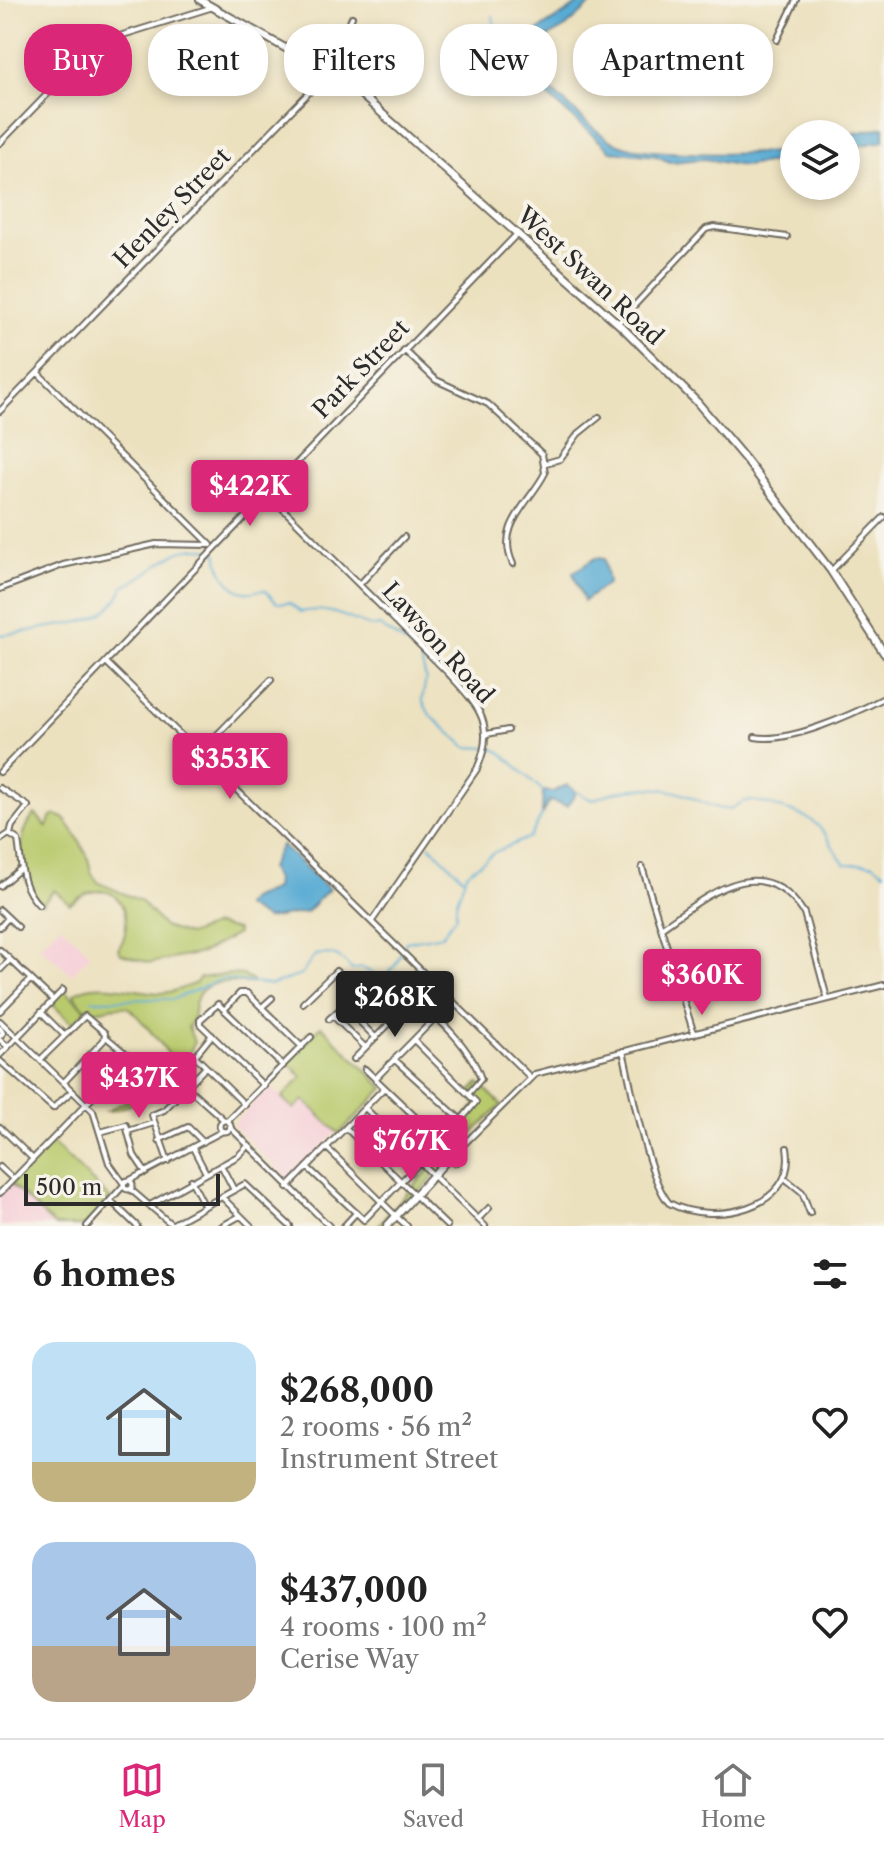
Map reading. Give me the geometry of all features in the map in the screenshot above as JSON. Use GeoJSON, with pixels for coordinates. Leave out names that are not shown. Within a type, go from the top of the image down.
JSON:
{"type":"FeatureCollection","features":[{"type":"Feature","properties":{"kind":"main road","name":"West Swan Road"},"geometry":{"type":"LineString","coordinates":[[200,0],[284,46]]}},
{"type":"Feature","properties":{"kind":"main road","name":"West Swan Road"},"geometry":{"type":"LineString","coordinates":[[362,96],[618,323],[697,402],[831,571],[884,653]]}},
{"type":"Feature","properties":{"kind":"main road"},"geometry":{"type":"LineString","coordinates":[[388,1226],[453,1154]]}},
{"type":"Feature","properties":{"kind":"street"},"geometry":{"type":"LineString","coordinates":[[777,40],[796,0]]}},
{"type":"Feature","properties":{"kind":"street"},"geometry":{"type":"LineString","coordinates":[[0,143],[97,43],[213,7]]}},
{"type":"Feature","properties":{"kind":"street","name":"Henley Street"},"geometry":{"type":"LineString","coordinates":[[349,24],[352,17]]}},
{"type":"Feature","properties":{"kind":"street","name":"Henley Street"},"geometry":{"type":"LineString","coordinates":[[0,411],[304,96]]}},
{"type":"Feature","properties":{"kind":"street"},"geometry":{"type":"LineString","coordinates":[[618,323],[706,229],[714,227],[787,237]]}},
{"type":"Feature","properties":{"kind":"street","name":"Park Street"},"geometry":{"type":"LineString","coordinates":[[0,772],[517,234]]}},
{"type":"Feature","properties":{"kind":"street"},"geometry":{"type":"LineString","coordinates":[[404,350],[436,380],[488,404],[535,446],[546,463],[541,482],[513,521],[509,556],[513,564]]}},
{"type":"Feature","properties":{"kind":"street"},"geometry":{"type":"LineString","coordinates":[[38,373],[214,546]]}},
{"type":"Feature","properties":{"kind":"street"},"geometry":{"type":"LineString","coordinates":[[546,463],[560,459],[574,437],[599,417]]}},
{"type":"Feature","properties":{"kind":"street","name":"Lawson Road"},"geometry":{"type":"LineString","coordinates":[[266,492],[476,705],[486,734],[485,752],[477,769],[372,921]]}},
{"type":"Feature","properties":{"kind":"street"},"geometry":{"type":"LineString","coordinates":[[831,571],[884,517]]}},
{"type":"Feature","properties":{"kind":"street"},"geometry":{"type":"LineString","coordinates":[[360,584],[404,537]]}},
{"type":"Feature","properties":{"kind":"street"},"geometry":{"type":"LineString","coordinates":[[0,589],[63,565],[156,544],[214,546]]}},
{"type":"Feature","properties":{"kind":"street"},"geometry":{"type":"LineString","coordinates":[[106,662],[530,1077]]}},
{"type":"Feature","properties":{"kind":"street"},"geometry":{"type":"LineString","coordinates":[[200,752],[271,680]]}},
{"type":"Feature","properties":{"kind":"street"},"geometry":{"type":"LineString","coordinates":[[755,737],[780,737],[858,712],[884,698]]}},
{"type":"Feature","properties":{"kind":"street"},"geometry":{"type":"LineString","coordinates":[[486,734],[508,730]]}},
{"type":"Feature","properties":{"kind":"street"},"geometry":{"type":"LineString","coordinates":[[0,788],[28,806],[10,834],[0,840]]}},
{"type":"Feature","properties":{"kind":"street"},"geometry":{"type":"LineString","coordinates":[[10,834],[18,841],[20,870],[27,892],[39,905]]}},
{"type":"Feature","properties":{"kind":"street"},"geometry":{"type":"LineString","coordinates":[[642,867],[694,1034]]}},
{"type":"Feature","properties":{"kind":"street"},"geometry":{"type":"LineString","coordinates":[[0,886],[13,872],[20,870]]}},
{"type":"Feature","properties":{"kind":"street"},"geometry":{"type":"LineString","coordinates":[[661,928],[718,889],[748,880],[771,883],[784,891],[804,913],[827,999]]}},
{"type":"Feature","properties":{"kind":"street"},"geometry":{"type":"LineString","coordinates":[[0,910],[18,927]]}},
{"type":"Feature","properties":{"kind":"street"},"geometry":{"type":"LineString","coordinates":[[0,927],[8,918]]}},
{"type":"Feature","properties":{"kind":"street"},"geometry":{"type":"LineString","coordinates":[[0,950],[53,1000]]}},
{"type":"Feature","properties":{"kind":"street"},"geometry":{"type":"LineString","coordinates":[[0,970],[10,960]]}},
{"type":"Feature","properties":{"kind":"street"},"geometry":{"type":"LineString","coordinates":[[303,1003],[336,971],[357,988],[358,995]]}},
{"type":"Feature","properties":{"kind":"street"},"geometry":{"type":"LineString","coordinates":[[0,1011],[31,979]]}},
{"type":"Feature","properties":{"kind":"street"},"geometry":{"type":"LineString","coordinates":[[365,1069],[453,1154],[530,1077],[884,985]]}},
{"type":"Feature","properties":{"kind":"street"},"geometry":{"type":"LineString","coordinates":[[365,1047],[331,1018],[358,995],[396,995],[404,988]]}},
{"type":"Feature","properties":{"kind":"street"},"geometry":{"type":"LineString","coordinates":[[63,990],[0,1058],[53,1108],[73,1091]]}},
{"type":"Feature","properties":{"kind":"street"},"geometry":{"type":"LineString","coordinates":[[225,1009],[242,992],[262,1007],[302,1047]]}},
{"type":"Feature","properties":{"kind":"street"},"geometry":{"type":"LineString","coordinates":[[396,995],[404,1008]]}},
{"type":"Feature","properties":{"kind":"street"},"geometry":{"type":"LineString","coordinates":[[262,1007],[272,998]]}},
{"type":"Feature","properties":{"kind":"street"},"geometry":{"type":"LineString","coordinates":[[354,1059],[413,1000],[435,1018],[476,1066],[480,1082],[469,1093]]}},
{"type":"Feature","properties":{"kind":"street"},"geometry":{"type":"LineString","coordinates":[[264,1086],[199,1021],[214,1005],[225,1009],[283,1066]]}},
{"type":"Feature","properties":{"kind":"street"},"geometry":{"type":"LineString","coordinates":[[343,1005],[375,1037]]}},
{"type":"Feature","properties":{"kind":"street"},"geometry":{"type":"LineString","coordinates":[[41,1012],[64,1035]]}},
{"type":"Feature","properties":{"kind":"street"},"geometry":{"type":"LineString","coordinates":[[0,1193],[131,1058],[85,1016],[41,1059]]}},
{"type":"Feature","properties":{"kind":"street"},"geometry":{"type":"LineString","coordinates":[[375,1079],[435,1018]]}},
{"type":"Feature","properties":{"kind":"street"},"geometry":{"type":"LineString","coordinates":[[0,1021],[93,1111],[109,1163],[172,1225],[204,1205],[248,1185],[290,1226]]}},
{"type":"Feature","properties":{"kind":"street"},"geometry":{"type":"LineString","coordinates":[[0,1028],[0,1038],[8,1047]]}},
{"type":"Feature","properties":{"kind":"street"},"geometry":{"type":"LineString","coordinates":[[212,1035],[194,1055],[245,1106]]}},
{"type":"Feature","properties":{"kind":"street"},"geometry":{"type":"LineString","coordinates":[[64,1082],[106,1037]]}},
{"type":"Feature","properties":{"kind":"street"},"geometry":{"type":"LineString","coordinates":[[87,1226],[129,1184],[216,1136],[311,1037]]}},
{"type":"Feature","properties":{"kind":"street"},"geometry":{"type":"LineString","coordinates":[[307,1167],[364,1220],[437,1140],[476,1105],[469,1093],[414,1040]]}},
{"type":"Feature","properties":{"kind":"street"},"geometry":{"type":"LineString","coordinates":[[623,1051],[660,1191],[675,1210],[696,1221]]}},
{"type":"Feature","properties":{"kind":"street"},"geometry":{"type":"LineString","coordinates":[[395,1060],[457,1120]]}},
{"type":"Feature","properties":{"kind":"street"},"geometry":{"type":"LineString","coordinates":[[168,1161],[152,1115],[206,1067]]}},
{"type":"Feature","properties":{"kind":"street"},"geometry":{"type":"LineString","coordinates":[[109,1081],[120,1093],[146,1087],[156,1076]]}},
{"type":"Feature","properties":{"kind":"street"},"geometry":{"type":"LineString","coordinates":[[187,1087],[329,1226]]}},
{"type":"Feature","properties":{"kind":"street"},"geometry":{"type":"LineString","coordinates":[[288,1187],[384,1088]]}},
{"type":"Feature","properties":{"kind":"street"},"geometry":{"type":"LineString","coordinates":[[365,1108],[481,1224],[489,1208]]}},
{"type":"Feature","properties":{"kind":"street"},"geometry":{"type":"LineString","coordinates":[[128,1131],[154,1123]]}},
{"type":"Feature","properties":{"kind":"street"},"geometry":{"type":"LineString","coordinates":[[100,1132],[124,1124],[134,1155],[146,1173]]}},
{"type":"Feature","properties":{"kind":"street"},"geometry":{"type":"LineString","coordinates":[[0,1127],[33,1159]]}},
{"type":"Feature","properties":{"kind":"street"},"geometry":{"type":"LineString","coordinates":[[159,1140],[188,1127],[203,1142]]}},
{"type":"Feature","properties":{"kind":"street"},"geometry":{"type":"LineString","coordinates":[[345,1128],[447,1226]]}},
{"type":"Feature","properties":{"kind":"street"},"geometry":{"type":"LineString","coordinates":[[150,1205],[247,1147]]}},
{"type":"Feature","properties":{"kind":"street"},"geometry":{"type":"LineString","coordinates":[[326,1147],[407,1226]]}},
{"type":"Feature","properties":{"kind":"street"},"geometry":{"type":"LineString","coordinates":[[193,1148],[206,1173]]}},
{"type":"Feature","properties":{"kind":"street"},"geometry":{"type":"LineString","coordinates":[[750,1215],[771,1201],[786,1180],[790,1166],[787,1148]]}},
{"type":"Feature","properties":{"kind":"street"},"geometry":{"type":"LineString","coordinates":[[221,1165],[234,1190]]}},
{"type":"Feature","properties":{"kind":"street"},"geometry":{"type":"LineString","coordinates":[[0,1167],[13,1179]]}},
{"type":"Feature","properties":{"kind":"street"},"geometry":{"type":"LineString","coordinates":[[191,1180],[204,1205]]}},
{"type":"Feature","properties":{"kind":"street"},"geometry":{"type":"LineString","coordinates":[[786,1180],[802,1192],[810,1213]]}},
{"type":"Feature","properties":{"kind":"street"},"geometry":{"type":"LineString","coordinates":[[222,1196],[251,1226]]}},
{"type":"Feature","properties":{"kind":"street"},"geometry":{"type":"LineString","coordinates":[[111,1201],[137,1226]]}},
{"type":"Feature","properties":{"kind":"street"},"geometry":{"type":"LineString","coordinates":[[344,1226],[356,1213]]}},
{"type":"Feature","properties":{"kind":"street"},"geometry":{"type":"LineString","coordinates":[[222,1226],[240,1216]]}},
{"type":"Feature","properties":{"kind":"street"},"geometry":{"type":"LineString","coordinates":[[92,1221],[97,1226]]}},
{"type":"Feature","properties":{"kind":"shaded area"},"geometry":{"type":"Polygon","coordinates":[[[60,925],[91,954],[72,974],[39,947],[60,925]]]}},
{"type":"Feature","properties":{"kind":"shaded area"},"geometry":{"type":"Polygon","coordinates":[[[269,1086],[282,1098],[292,1088],[338,1131],[289,1180],[233,1125],[269,1086]]]}},
{"type":"Feature","properties":{"kind":"shaded area"},"geometry":{"type":"Polygon","coordinates":[[[11,1184],[53,1226],[0,1226],[0,1195],[11,1184]]]}},
{"type":"Feature","properties":{"kind":"green space"},"geometry":{"type":"Polygon","coordinates":[[[35,814],[47,827],[50,818],[56,815],[64,818],[87,855],[92,874],[99,883],[141,901],[164,927],[188,935],[215,925],[237,930],[237,934],[202,953],[150,963],[121,954],[118,949],[123,940],[126,920],[124,910],[113,895],[104,891],[92,892],[70,904],[54,890],[42,904],[34,895],[24,872],[22,847],[28,824],[35,814]]]}},
{"type":"Feature","properties":{"kind":"green space"},"geometry":{"type":"Polygon","coordinates":[[[243,975],[255,983],[214,984],[201,991],[188,1027],[194,1042],[173,1085],[158,1094],[107,1111],[166,1080],[172,1060],[130,1009],[91,1010],[79,1003],[74,994],[82,989],[103,986],[168,992],[196,983],[199,978],[243,975]]]}},
{"type":"Feature","properties":{"kind":"green space"},"geometry":{"type":"Polygon","coordinates":[[[64,989],[86,1010],[73,1024],[51,1003],[64,989]]]}},
{"type":"Feature","properties":{"kind":"green space"},"geometry":{"type":"Polygon","coordinates":[[[321,1026],[384,1088],[339,1134],[304,1100],[294,1109],[282,1098],[302,1077],[287,1062],[321,1026]]]}},
{"type":"Feature","properties":{"kind":"green space"},"geometry":{"type":"Polygon","coordinates":[[[479,1083],[502,1105],[451,1154],[446,1164],[387,1226],[377,1226],[464,1131],[458,1124],[476,1105],[469,1093],[479,1083]]]}},
{"type":"Feature","properties":{"kind":"green space"},"geometry":{"type":"Polygon","coordinates":[[[51,1142],[111,1199],[85,1226],[55,1226],[11,1184],[51,1142]]]}},
{"type":"Feature","properties":{"kind":"water"},"geometry":{"type":"Polygon","coordinates":[[[582,0],[596,0],[557,32],[557,24],[549,24],[582,0]]]}},
{"type":"Feature","properties":{"kind":"water"},"geometry":{"type":"Polygon","coordinates":[[[557,95],[597,131],[635,149],[706,154],[780,151],[780,162],[743,166],[704,159],[670,162],[656,156],[611,151],[548,96],[557,95]]]}},
{"type":"Feature","properties":{"kind":"water"},"geometry":{"type":"Polygon","coordinates":[[[884,127],[884,141],[860,145],[860,132],[884,127]]]}},
{"type":"Feature","properties":{"kind":"water"},"geometry":{"type":"Polygon","coordinates":[[[595,558],[604,559],[608,583],[584,601],[573,573],[595,558]]]}},
{"type":"Feature","properties":{"kind":"water"},"geometry":{"type":"Polygon","coordinates":[[[567,785],[575,790],[575,795],[567,806],[549,801],[542,815],[543,791],[553,792],[567,785]]]}},
{"type":"Feature","properties":{"kind":"water"},"geometry":{"type":"Polygon","coordinates":[[[281,845],[329,889],[306,912],[266,919],[244,906],[250,899],[275,889],[276,880],[270,868],[281,845]]]}},
{"type":"Feature","properties":{"kind":"waterway"},"geometry":{"type":"LineString","coordinates":[[493,16],[494,24]]}},
{"type":"Feature","properties":{"kind":"waterway"},"geometry":{"type":"LineString","coordinates":[[0,635],[93,618],[110,607],[123,587],[168,558],[192,548],[205,549],[218,554],[226,578],[240,591],[265,590],[277,603],[290,603],[301,612],[326,611],[380,626],[419,653],[426,679],[422,700],[430,715],[466,747],[492,748],[502,753],[543,791]]}},
{"type":"Feature","properties":{"kind":"waterway"},"geometry":{"type":"LineString","coordinates":[[577,792],[592,800],[625,790],[648,788],[683,794],[724,809],[746,801],[768,804],[811,820],[822,830],[845,864],[873,864],[884,872]]}},
{"type":"Feature","properties":{"kind":"waterway"},"geometry":{"type":"LineString","coordinates":[[92,1000],[174,999],[222,979],[271,985],[301,975],[315,955],[322,954],[336,956],[352,970],[362,968],[384,978],[396,964],[406,942],[442,935],[456,916],[456,904],[466,874],[495,852],[530,837],[542,815]]}},
{"type":"Feature","properties":{"kind":"waterway"},"geometry":{"type":"LineString","coordinates":[[429,845],[463,878]]}}]}
